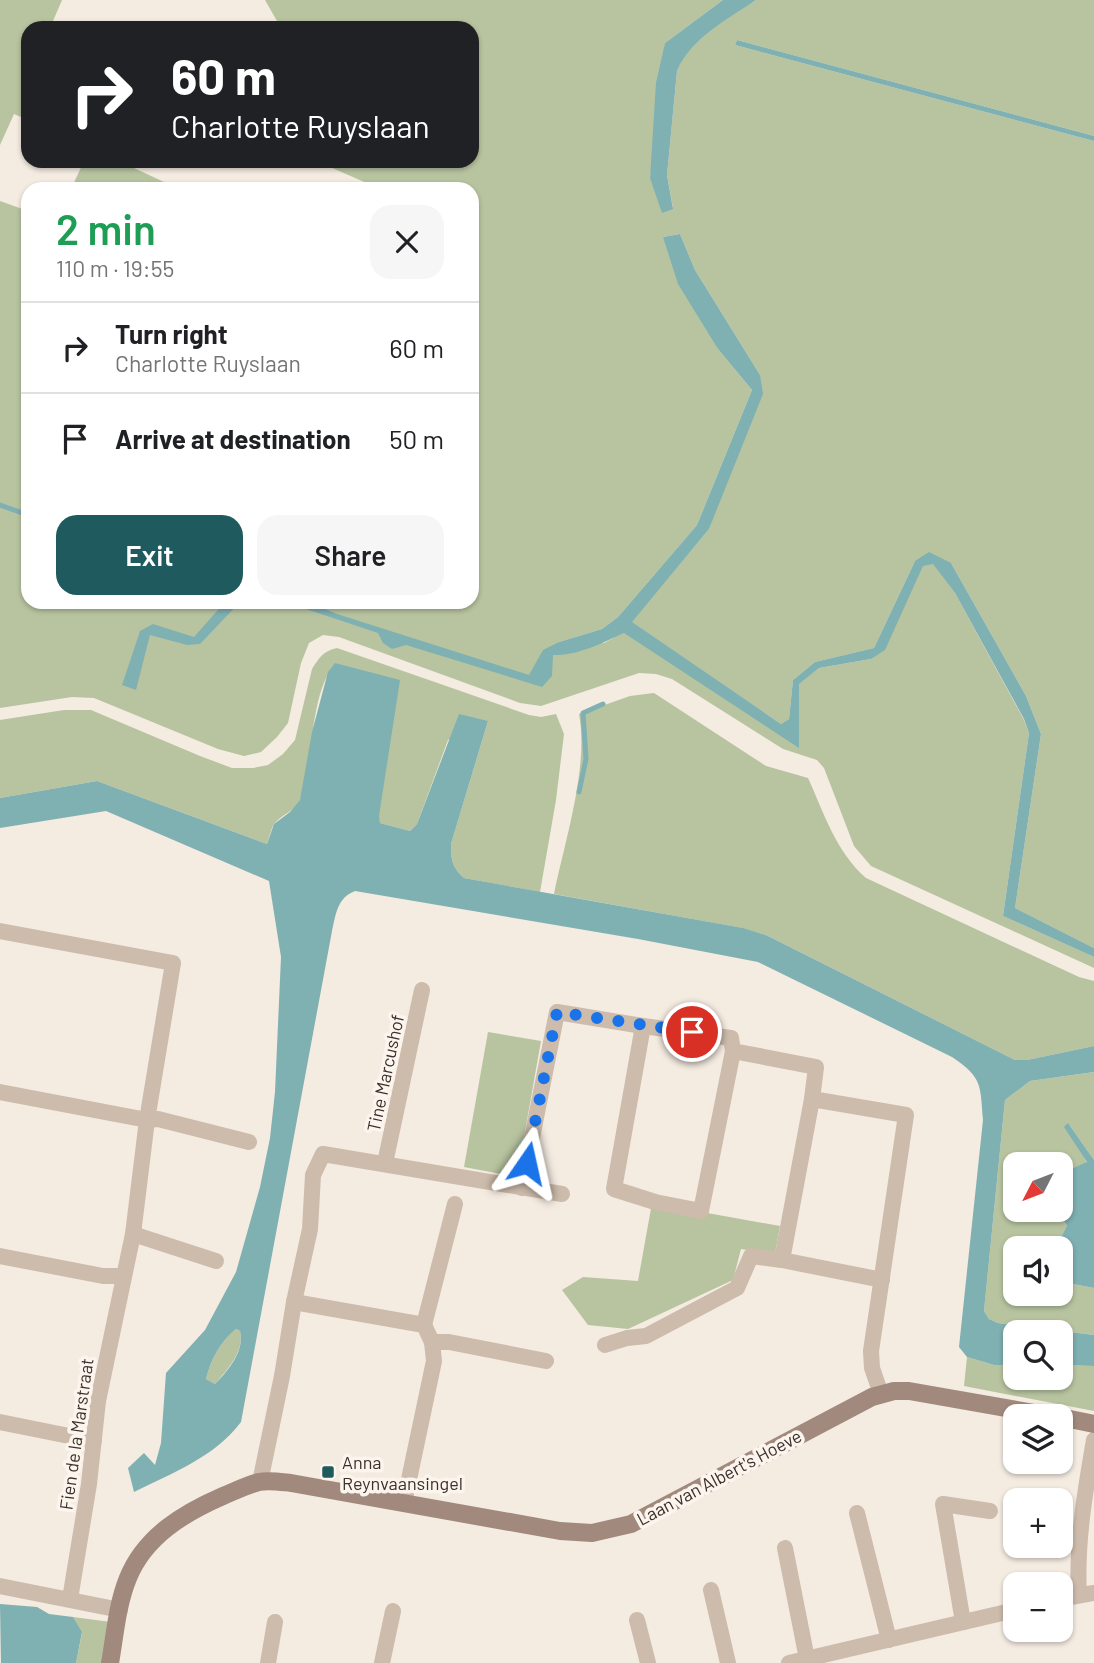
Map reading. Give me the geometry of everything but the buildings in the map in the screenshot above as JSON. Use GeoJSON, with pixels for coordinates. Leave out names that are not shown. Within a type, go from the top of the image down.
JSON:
{"type":"FeatureCollection","features":[{"type":"Feature","properties":{"kind":"street","name":"Fien de la Marstraat"},"geometry":{"type":"LineString","coordinates":[[0,931],[173,963],[147,1120],[133,1234],[98,1401],[89,1483],[70,1599]]}},
{"type":"Feature","properties":{"kind":"street","name":"Tine Marcushof"},"geometry":{"type":"LineString","coordinates":[[385,1164],[422,990]]}},
{"type":"Feature","properties":{"kind":"street"},"geometry":{"type":"LineString","coordinates":[[522,1188],[557,1012],[731,1038],[733,1051],[701,1211],[654,1202],[614,1189],[643,1026]]}},
{"type":"Feature","properties":{"kind":"street"},"geometry":{"type":"LineString","coordinates":[[733,1051],[816,1067],[782,1260]]}},
{"type":"Feature","properties":{"kind":"street"},"geometry":{"type":"LineString","coordinates":[[0,1092],[147,1120],[158,1119],[249,1142]]}},
{"type":"Feature","properties":{"kind":"street"},"geometry":{"type":"LineString","coordinates":[[812,1099],[906,1115],[871,1351],[872,1367],[881,1394]]}},
{"type":"Feature","properties":{"kind":"street"},"geometry":{"type":"LineString","coordinates":[[260,1482],[310,1229],[313,1175],[323,1154],[562,1194]]}},
{"type":"Feature","properties":{"kind":"street"},"geometry":{"type":"LineString","coordinates":[[404,1503],[434,1361],[432,1342],[424,1325],[455,1204]]}},
{"type":"Feature","properties":{"kind":"street"},"geometry":{"type":"LineString","coordinates":[[133,1234],[216,1261]]}},
{"type":"Feature","properties":{"kind":"street"},"geometry":{"type":"LineString","coordinates":[[0,1255],[103,1276],[123,1276]]}},
{"type":"Feature","properties":{"kind":"street"},"geometry":{"type":"LineString","coordinates":[[606,1345],[627,1338],[646,1336],[737,1288],[751,1256],[882,1280]]}},
{"type":"Feature","properties":{"kind":"street"},"geometry":{"type":"LineString","coordinates":[[294,1302],[424,1325]]}},
{"type":"Feature","properties":{"kind":"street"},"geometry":{"type":"LineString","coordinates":[[432,1342],[449,1342],[546,1361]]}},
{"type":"Feature","properties":{"kind":"street","name":"Laan van Albert's Hoeve"},"geometry":{"type":"LineString","coordinates":[[110,1663],[128,1578],[140,1557],[166,1527],[218,1498],[260,1482],[291,1483],[581,1533],[610,1530],[639,1520],[836,1415],[881,1394],[909,1391],[1003,1408]]}},
{"type":"Feature","properties":{"kind":"street"},"geometry":{"type":"LineString","coordinates":[[1073,1420],[1094,1424]]}},
{"type":"Feature","properties":{"kind":"street"},"geometry":{"type":"LineString","coordinates":[[0,1422],[94,1441]]}},
{"type":"Feature","properties":{"kind":"street"},"geometry":{"type":"LineString","coordinates":[[1086,1594],[1077,1564],[1082,1511],[1094,1440]]}},
{"type":"Feature","properties":{"kind":"street"},"geometry":{"type":"LineString","coordinates":[[963,1622],[943,1504],[990,1511]]}},
{"type":"Feature","properties":{"kind":"street"},"geometry":{"type":"LineString","coordinates":[[857,1513],[889,1640]]}},
{"type":"Feature","properties":{"kind":"street"},"geometry":{"type":"LineString","coordinates":[[785,1548],[801,1661],[1003,1613]]}},
{"type":"Feature","properties":{"kind":"street"},"geometry":{"type":"LineString","coordinates":[[0,1586],[120,1610]]}},
{"type":"Feature","properties":{"kind":"street"},"geometry":{"type":"LineString","coordinates":[[711,1590],[727,1663]]}},
{"type":"Feature","properties":{"kind":"street"},"geometry":{"type":"LineString","coordinates":[[382,1663],[393,1611]]}},
{"type":"Feature","properties":{"kind":"street"},"geometry":{"type":"LineString","coordinates":[[637,1620],[648,1663]]}},
{"type":"Feature","properties":{"kind":"street"},"geometry":{"type":"LineString","coordinates":[[268,1663],[275,1622]]}},
{"type":"Feature","properties":{"kind":"green space"},"geometry":{"type":"Polygon","coordinates":[[[0,0],[62,0],[53,21],[21,21],[21,117],[14,114],[0,145],[0,0]]]}},
{"type":"Feature","properties":{"kind":"green space"},"geometry":{"type":"Polygon","coordinates":[[[265,0],[723,0],[665,43],[650,178],[673,208],[667,175],[677,71],[691,48],[701,39],[756,0],[1094,0],[1094,136],[737,40],[735,45],[1094,141],[1094,948],[1015,908],[1041,734],[1026,696],[951,563],[915,561],[874,648],[815,662],[793,680],[789,719],[781,724],[631,622],[709,529],[760,375],[695,270],[680,234],[663,237],[718,349],[752,390],[697,525],[618,617],[602,629],[559,642],[604,643],[624,632],[799,747],[798,684],[819,668],[871,659],[923,565],[933,563],[955,593],[1029,733],[1003,916],[1094,957],[1094,968],[871,866],[854,846],[824,768],[817,760],[783,749],[672,679],[656,674],[639,673],[541,706],[520,703],[339,637],[323,635],[309,643],[301,663],[288,723],[261,752],[244,756],[218,749],[94,698],[72,697],[0,708],[0,201],[21,208],[21,609],[479,609],[479,182],[364,182],[332,168],[479,168],[479,21],[277,21],[265,0]]]}},
{"type":"Feature","properties":{"kind":"green space"},"geometry":{"type":"Polygon","coordinates":[[[81,168],[134,168],[164,182],[74,182],[81,168]]]}},
{"type":"Feature","properties":{"kind":"green space"},"geometry":{"type":"Polygon","coordinates":[[[337,648],[529,715],[541,717],[556,714],[564,734],[540,892],[464,878],[453,863],[451,844],[488,721],[448,740],[417,824],[410,831],[380,823],[336,663],[327,676],[316,709],[301,798],[296,806],[274,824],[267,844],[97,781],[0,798],[0,720],[64,710],[91,710],[232,768],[268,765],[283,754],[295,740],[312,669],[322,656],[337,648]]]}},
{"type":"Feature","properties":{"kind":"green space"},"geometry":{"type":"Polygon","coordinates":[[[654,693],[766,766],[808,778],[839,844],[866,878],[1079,977],[1094,981],[1094,1046],[1015,1060],[766,935],[742,928],[554,894],[578,780],[581,757],[579,714],[630,696],[654,693]]]}},
{"type":"Feature","properties":{"kind":"green space"},"geometry":{"type":"Polygon","coordinates":[[[488,1032],[541,1041],[517,1177],[464,1167],[488,1032]]]}},
{"type":"Feature","properties":{"kind":"green space"},"geometry":{"type":"Polygon","coordinates":[[[1094,1072],[1094,1160],[1068,1123],[1087,1163],[1073,1168],[1073,1152],[1003,1152],[1003,1222],[1067,1222],[1062,1236],[1003,1236],[1003,1306],[1073,1306],[1073,1284],[1094,1288],[1094,1335],[1073,1332],[1073,1320],[1003,1320],[1003,1324],[989,1319],[984,1311],[1005,1100],[1030,1081],[1094,1072]]]}},
{"type":"Feature","properties":{"kind":"green space"},"geometry":{"type":"Polygon","coordinates":[[[652,1203],[780,1226],[775,1254],[741,1249],[733,1280],[628,1329],[588,1325],[562,1290],[583,1277],[638,1281],[652,1203]]]}},
{"type":"Feature","properties":{"kind":"green space"},"geometry":{"type":"Polygon","coordinates":[[[236,1329],[240,1331],[240,1346],[230,1366],[215,1384],[206,1379],[211,1365],[221,1345],[236,1329]]]}},
{"type":"Feature","properties":{"kind":"green space"},"geometry":{"type":"Polygon","coordinates":[[[967,1357],[1003,1365],[1003,1390],[1073,1390],[1073,1365],[1094,1366],[1094,1411],[1073,1407],[1073,1404],[1058,1404],[964,1386],[967,1357]]]}},
{"type":"Feature","properties":{"kind":"green space"},"geometry":{"type":"Polygon","coordinates":[[[73,1617],[111,1622],[102,1663],[76,1663],[82,1633],[73,1617]]]}},
{"type":"Feature","properties":{"kind":"water"},"geometry":{"type":"Polygon","coordinates":[[[723,0],[756,0],[701,39],[677,71],[667,175],[673,209],[662,213],[650,178],[656,83],[665,43],[723,0]]]}},
{"type":"Feature","properties":{"kind":"water"},"geometry":{"type":"Polygon","coordinates":[[[737,40],[1094,136],[1094,141],[735,45],[737,40]]]}},
{"type":"Feature","properties":{"kind":"water"},"geometry":{"type":"Polygon","coordinates":[[[680,234],[695,270],[760,375],[763,394],[709,529],[632,622],[781,724],[789,719],[793,680],[815,662],[874,648],[915,561],[929,552],[951,563],[1026,696],[1041,734],[1015,908],[1094,948],[1094,957],[1003,916],[1029,733],[1024,719],[955,593],[933,564],[923,566],[885,650],[871,659],[819,668],[799,684],[799,748],[624,633],[580,651],[553,655],[552,676],[542,687],[406,645],[392,649],[383,643],[378,633],[306,609],[324,609],[529,675],[543,650],[559,642],[602,629],[618,617],[697,525],[752,390],[718,349],[678,284],[663,237],[680,234]]]}},
{"type":"Feature","properties":{"kind":"water"},"geometry":{"type":"Polygon","coordinates":[[[219,609],[233,609],[200,644],[187,645],[150,635],[136,690],[122,685],[140,631],[153,624],[194,637],[219,609]]]}},
{"type":"Feature","properties":{"kind":"water"},"geometry":{"type":"Polygon","coordinates":[[[335,663],[400,680],[380,823],[410,831],[417,824],[459,714],[488,721],[451,844],[453,863],[464,878],[743,928],[766,935],[1015,1060],[1094,1046],[1094,1072],[1030,1081],[1005,1100],[984,1311],[989,1319],[1003,1324],[1003,1365],[967,1357],[959,1347],[983,1120],[978,1083],[970,1071],[952,1057],[758,962],[355,891],[341,902],[332,931],[241,1422],[206,1455],[134,1492],[128,1468],[144,1453],[155,1465],[161,1443],[166,1373],[205,1330],[236,1272],[260,1187],[270,1138],[275,1092],[281,957],[269,881],[106,811],[0,828],[0,798],[97,781],[267,844],[274,824],[300,800],[312,732],[328,672],[335,663]],[[236,1329],[230,1334],[213,1358],[206,1379],[215,1384],[230,1367],[238,1353],[240,1331],[236,1329]]]}},
{"type":"Feature","properties":{"kind":"water"},"geometry":{"type":"Polygon","coordinates":[[[1068,1123],[1094,1160],[1094,1288],[1073,1284],[1073,1236],[1062,1236],[1067,1225],[1065,1222],[1073,1222],[1073,1168],[1087,1162],[1064,1127],[1068,1123]]]}},
{"type":"Feature","properties":{"kind":"water"},"geometry":{"type":"Polygon","coordinates":[[[1073,1332],[1094,1335],[1094,1366],[1073,1365],[1073,1332]]]}},
{"type":"Feature","properties":{"kind":"water"},"geometry":{"type":"Polygon","coordinates":[[[0,1604],[37,1607],[49,1614],[73,1617],[82,1632],[76,1663],[1,1663],[0,1604]]]}},
{"type":"Feature","properties":{"kind":"waterway"},"geometry":{"type":"LineString","coordinates":[[0,505],[21,512]]}},
{"type":"Feature","properties":{"kind":"waterway"},"geometry":{"type":"LineString","coordinates":[[579,792],[586,759],[583,713],[603,704]]}},
{"type":"Feature","properties":{"kind":"place","name":"Anna Reynvaansingel"},"geometry":{"type":"Point","coordinates":[328,1472]}},
{"type":"Feature","properties":{"kind":"route"},"geometry":{"type":"LineString","coordinates":[[527,1163],[557,1012],[692,1032]]}}]}
